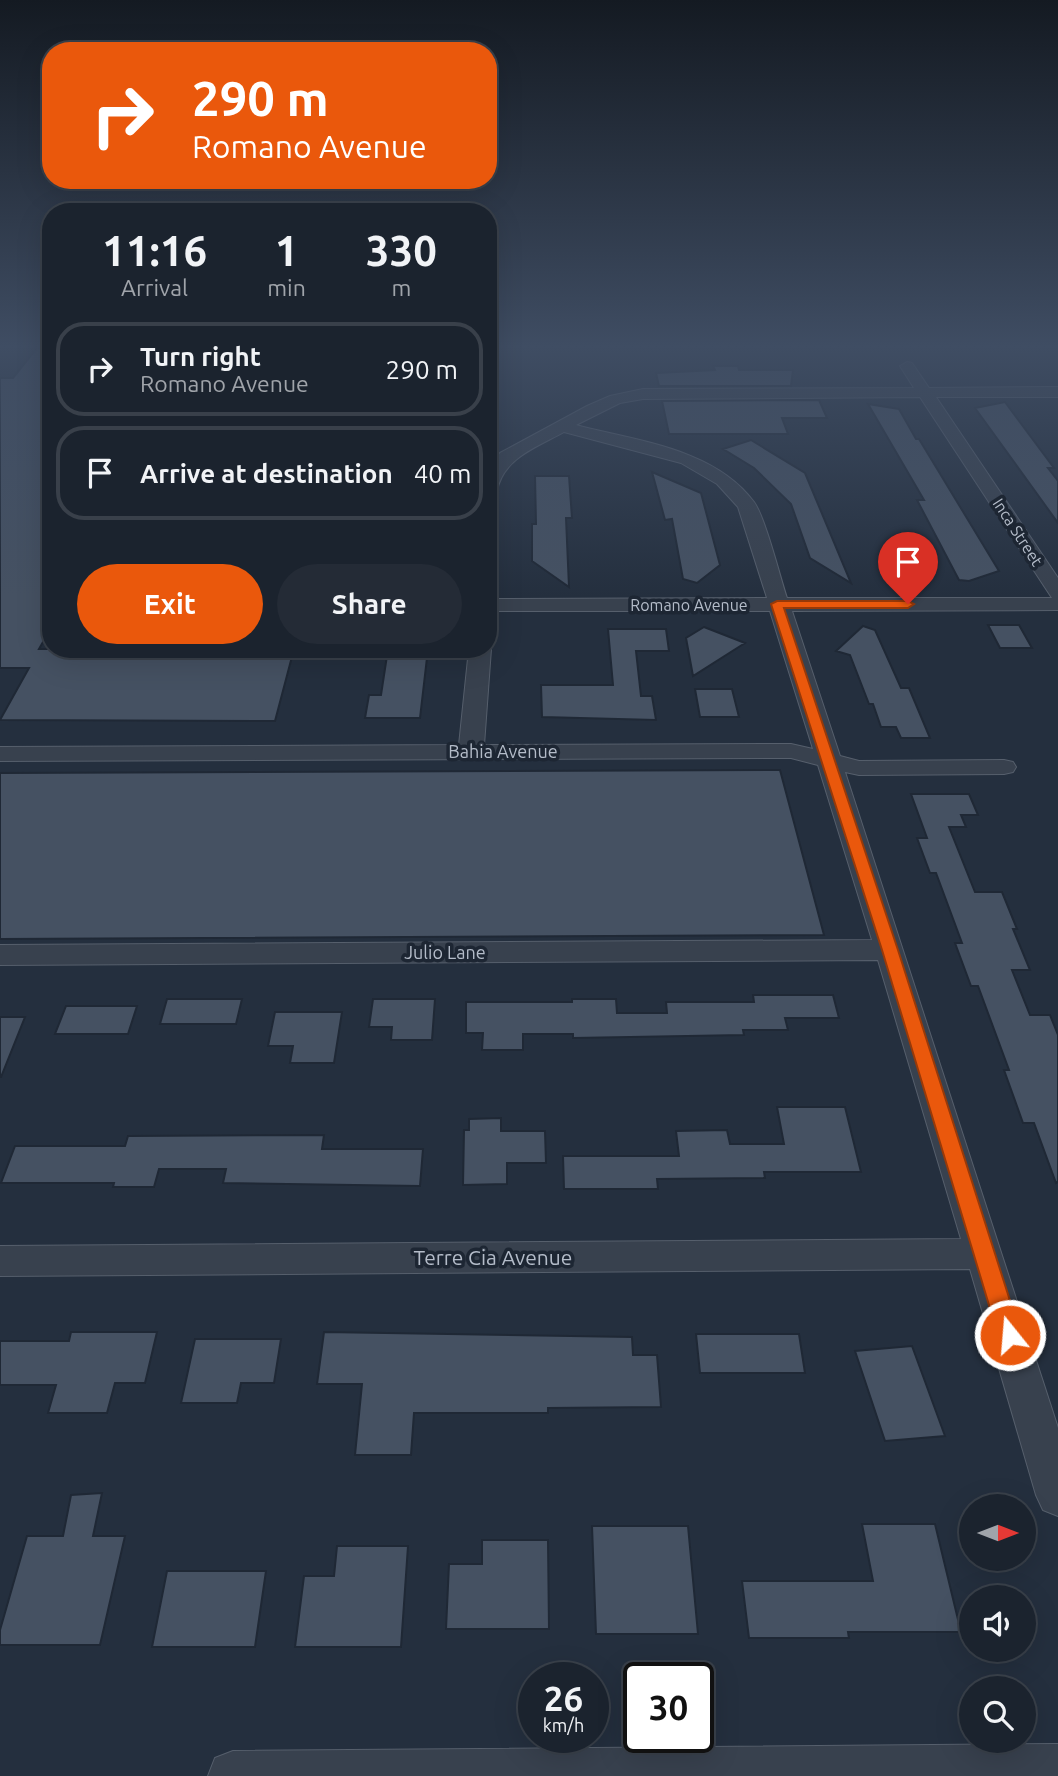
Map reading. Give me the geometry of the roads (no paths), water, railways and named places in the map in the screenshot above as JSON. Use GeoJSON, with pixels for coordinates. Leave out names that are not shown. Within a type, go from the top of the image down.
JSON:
{"type":"FeatureCollection","features":[{"type":"Feature","properties":{"kind":"street"},"geometry":{"type":"LineString","coordinates":[[497,457],[550,431]]}},
{"type":"Feature","properties":{"kind":"street"},"geometry":{"type":"LineString","coordinates":[[579,431],[687,459],[723,480],[747,505],[890,950],[1058,1495]]}},
{"type":"Feature","properties":{"kind":"street","name":"Inca Street"},"geometry":{"type":"LineString","coordinates":[[951,431],[1058,593]]}},
{"type":"Feature","properties":{"kind":"street","name":"Romano Avenue"},"geometry":{"type":"LineString","coordinates":[[497,605],[1058,604]]}},
{"type":"Feature","properties":{"kind":"street"},"geometry":{"type":"LineString","coordinates":[[471,751],[479,658]]}},
{"type":"Feature","properties":{"kind":"street","name":"Bahia Avenue"},"geometry":{"type":"LineString","coordinates":[[0,754],[791,751],[859,768],[1004,767]]}},
{"type":"Feature","properties":{"kind":"street","name":"Julio Lane"},"geometry":{"type":"LineString","coordinates":[[0,955],[890,950]]}},
{"type":"Feature","properties":{"kind":"street","name":"Terre Cia Avenue"},"geometry":{"type":"LineString","coordinates":[[0,1261],[985,1254]]}},
{"type":"Feature","properties":{"kind":"street"},"geometry":{"type":"LineString","coordinates":[[233,1776],[1058,1769]]}}]}
